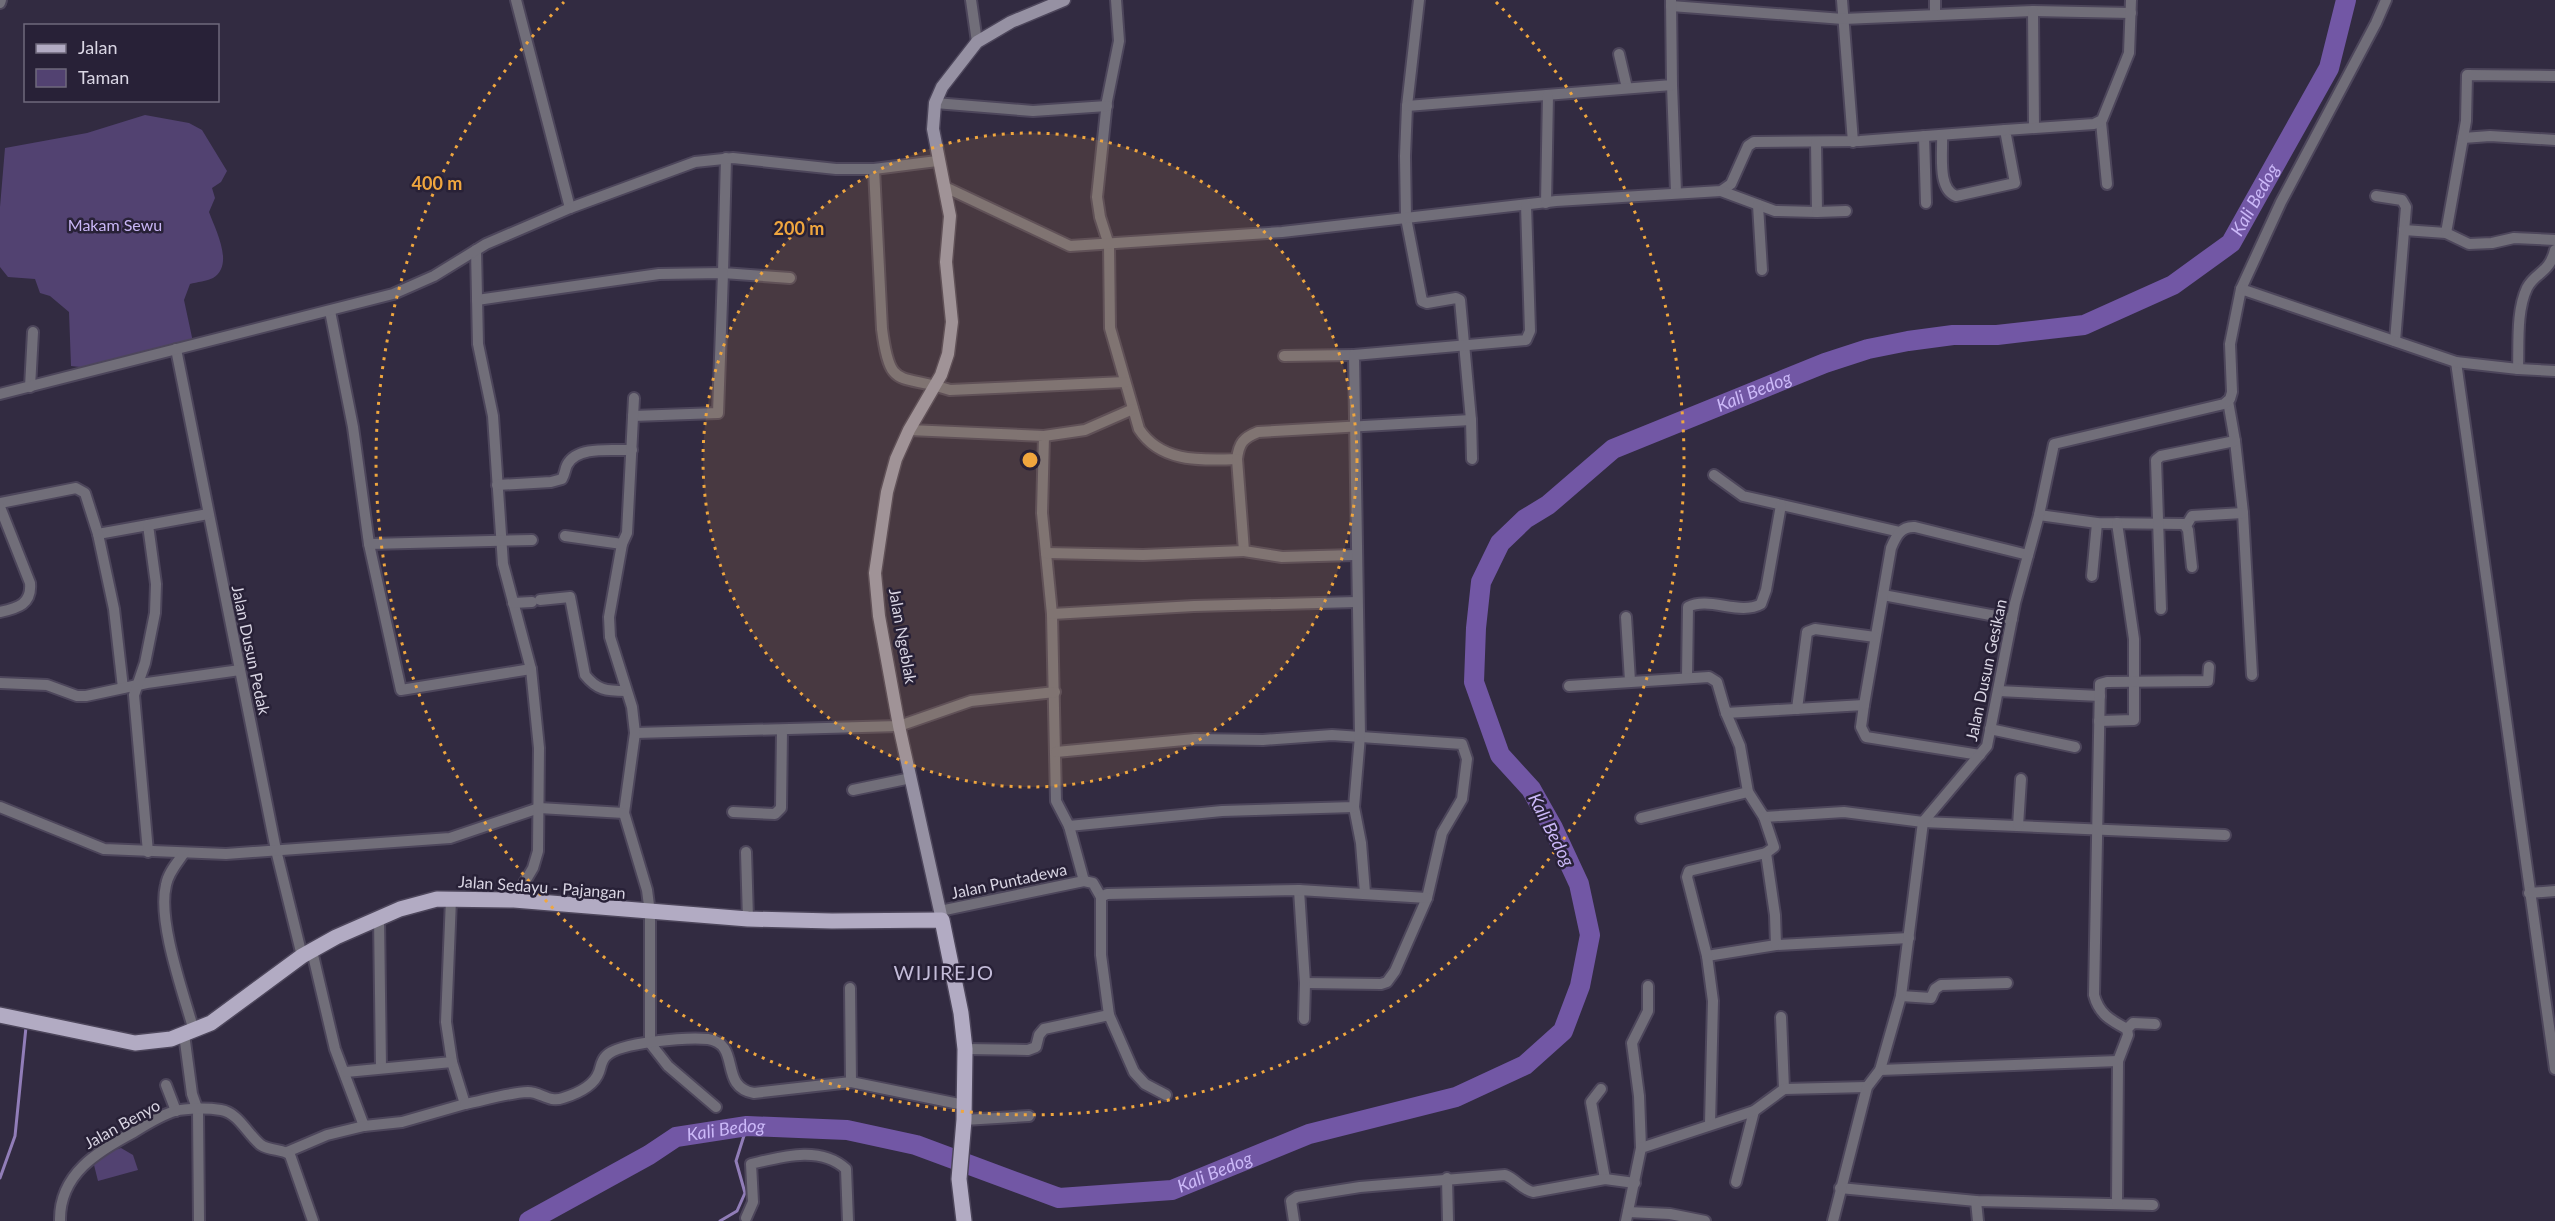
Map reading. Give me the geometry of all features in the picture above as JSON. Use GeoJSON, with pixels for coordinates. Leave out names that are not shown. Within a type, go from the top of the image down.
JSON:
{"type":"FeatureCollection","features":[{"type":"Feature","properties":{"kind":"main road"},"geometry":{"type":"LineString","coordinates":[[935,103],[942,87],[977,42],[1011,22],[1064,0]]}},
{"type":"Feature","properties":{"kind":"main road","name":"Jalan Ngeblak"},"geometry":{"type":"LineString","coordinates":[[935,103],[933,129],[937,161],[945,187],[950,216],[946,262],[952,322],[946,365],[909,430],[896,459],[886,492],[875,573],[879,616],[899,726],[961,1013],[965,1049],[964,1118],[959,1179],[964,1221]]}},
{"type":"Feature","properties":{"kind":"main road","name":"Jalan Sedayu - Pajangan"},"geometry":{"type":"LineString","coordinates":[[0,1016],[135,1043],[159,1041],[211,1023],[307,953],[379,918],[423,901],[514,900],[650,913],[748,919],[832,921],[941,915]]}},
{"type":"Feature","properties":{"kind":"street"},"geometry":{"type":"LineString","coordinates":[[516,0],[570,208]]}},
{"type":"Feature","properties":{"kind":"street"},"geometry":{"type":"LineString","coordinates":[[971,0],[977,42]]}},
{"type":"Feature","properties":{"kind":"street"},"geometry":{"type":"LineString","coordinates":[[1116,0],[1119,40],[1107,106],[1097,197],[1100,217],[1109,245],[1110,328],[1133,409],[1144,437],[1165,452],[1188,459],[1237,459]]}},
{"type":"Feature","properties":{"kind":"street"},"geometry":{"type":"LineString","coordinates":[[1419,0],[1407,106],[1406,218],[1422,301],[1426,303],[1458,299],[1471,420],[1472,459]]}},
{"type":"Feature","properties":{"kind":"street"},"geometry":{"type":"LineString","coordinates":[[1842,0],[1853,142]]}},
{"type":"Feature","properties":{"kind":"street"},"geometry":{"type":"LineString","coordinates":[[1935,0],[1935,14]]}},
{"type":"Feature","properties":{"kind":"street"},"geometry":{"type":"LineString","coordinates":[[2108,184],[2101,122],[2129,53],[2131,0]]}},
{"type":"Feature","properties":{"kind":"street"},"geometry":{"type":"LineString","coordinates":[[2252,675],[2243,513],[2235,441],[2223,404],[2232,392],[2230,344],[2241,289],[2280,202],[2376,23],[2386,0]]}},
{"type":"Feature","properties":{"kind":"street"},"geometry":{"type":"LineString","coordinates":[[1676,192],[1671,3],[1843,19],[2033,11],[2130,14]]}},
{"type":"Feature","properties":{"kind":"street"},"geometry":{"type":"LineString","coordinates":[[2033,11],[2034,128]]}},
{"type":"Feature","properties":{"kind":"street"},"geometry":{"type":"LineString","coordinates":[[1619,54],[1627,88]]}},
{"type":"Feature","properties":{"kind":"street"},"geometry":{"type":"LineString","coordinates":[[2446,233],[2466,121],[2467,75],[2555,76]]}},
{"type":"Feature","properties":{"kind":"street"},"geometry":{"type":"LineString","coordinates":[[1407,106],[1672,85]]}},
{"type":"Feature","properties":{"kind":"street"},"geometry":{"type":"LineString","coordinates":[[1546,203],[1548,95]]}},
{"type":"Feature","properties":{"kind":"street"},"geometry":{"type":"LineString","coordinates":[[935,103],[1033,111],[1107,106]]}},
{"type":"Feature","properties":{"kind":"street"},"geometry":{"type":"LineString","coordinates":[[1721,190],[1731,184],[1751,143],[1853,142],[2101,122]]}},
{"type":"Feature","properties":{"kind":"street"},"geometry":{"type":"LineString","coordinates":[[1942,135],[1944,187],[1956,196],[2015,183],[2005,130]]}},
{"type":"Feature","properties":{"kind":"street"},"geometry":{"type":"LineString","coordinates":[[1924,136],[1926,202]]}},
{"type":"Feature","properties":{"kind":"street"},"geometry":{"type":"LineString","coordinates":[[2463,138],[2490,136],[2555,140]]}},
{"type":"Feature","properties":{"kind":"street"},"geometry":{"type":"LineString","coordinates":[[1816,142],[1817,212]]}},
{"type":"Feature","properties":{"kind":"street"},"geometry":{"type":"LineString","coordinates":[[633,417],[718,413],[726,158]]}},
{"type":"Feature","properties":{"kind":"street"},"geometry":{"type":"LineString","coordinates":[[0,394],[330,310],[413,286],[476,250],[570,208],[695,162],[726,158],[836,169],[874,169],[937,161]]}},
{"type":"Feature","properties":{"kind":"street"},"geometry":{"type":"LineString","coordinates":[[874,169],[885,354],[892,372],[897,377],[936,384],[950,390],[1125,382]]}},
{"type":"Feature","properties":{"kind":"street"},"geometry":{"type":"LineString","coordinates":[[945,187],[1070,246],[1282,232],[1526,205],[1676,192],[1721,190],[1776,210],[1846,211]]}},
{"type":"Feature","properties":{"kind":"street"},"geometry":{"type":"LineString","coordinates":[[2376,196],[2402,200],[2405,203],[2395,341]]}},
{"type":"Feature","properties":{"kind":"street"},"geometry":{"type":"LineString","coordinates":[[1284,356],[1354,355],[1521,343],[1528,337],[1526,205]]}},
{"type":"Feature","properties":{"kind":"street"},"geometry":{"type":"LineString","coordinates":[[1758,205],[1762,270]]}},
{"type":"Feature","properties":{"kind":"street"},"geometry":{"type":"LineString","coordinates":[[2404,230],[2446,233],[2463,242],[2480,244],[2514,238],[2555,240]]}},
{"type":"Feature","properties":{"kind":"street"},"geometry":{"type":"LineString","coordinates":[[476,250],[478,344],[493,416],[500,541],[513,603],[531,669],[539,748],[537,851],[533,868],[514,900]]}},
{"type":"Feature","properties":{"kind":"street"},"geometry":{"type":"LineString","coordinates":[[2517,369],[2523,306],[2528,287],[2553,265],[2555,250]]}},
{"type":"Feature","properties":{"kind":"street"},"geometry":{"type":"LineString","coordinates":[[477,300],[659,274],[723,273],[790,278]]}},
{"type":"Feature","properties":{"kind":"street"},"geometry":{"type":"LineString","coordinates":[[2241,289],[2456,362],[2555,371]]}},
{"type":"Feature","properties":{"kind":"street"},"geometry":{"type":"LineString","coordinates":[[330,310],[353,427],[369,544],[401,690],[531,669]]}},
{"type":"Feature","properties":{"kind":"street"},"geometry":{"type":"LineString","coordinates":[[30,387],[33,332]]}},
{"type":"Feature","properties":{"kind":"street","name":"Jalan Dusun Pedak"},"geometry":{"type":"LineString","coordinates":[[176,349],[276,850],[335,1049],[346,1071],[364,1126]]}},
{"type":"Feature","properties":{"kind":"street"},"geometry":{"type":"LineString","coordinates":[[1354,355],[1355,555],[1360,736],[1354,807],[1361,843],[1365,893]]}},
{"type":"Feature","properties":{"kind":"street"},"geometry":{"type":"LineString","coordinates":[[2456,362],[2555,1069]]}},
{"type":"Feature","properties":{"kind":"street"},"geometry":{"type":"LineString","coordinates":[[634,398],[627,533],[622,544],[609,617],[610,637],[632,707],[635,733],[624,813],[647,890],[650,913],[650,1043],[668,1066],[716,1107]]}},
{"type":"Feature","properties":{"kind":"street","name":"Jalan Dusun Gesikan"},"geometry":{"type":"LineString","coordinates":[[1923,822],[1986,746],[2012,618],[2039,515],[2054,444],[2223,404]]}},
{"type":"Feature","properties":{"kind":"street"},"geometry":{"type":"LineString","coordinates":[[909,430],[1044,436],[1085,430],[1133,409]]}},
{"type":"Feature","properties":{"kind":"street"},"geometry":{"type":"LineString","coordinates":[[1244,551],[1237,459],[1239,445],[1243,439],[1258,432],[1471,420]]}},
{"type":"Feature","properties":{"kind":"street"},"geometry":{"type":"LineString","coordinates":[[1044,436],[1042,513],[1052,614],[1056,801],[1069,826],[1084,881],[1093,883],[1101,897],[1101,956],[1109,1016],[1134,1072],[1145,1084],[1166,1095]]}},
{"type":"Feature","properties":{"kind":"street"},"geometry":{"type":"LineString","coordinates":[[2161,609],[2157,522],[2158,458],[2235,441]]}},
{"type":"Feature","properties":{"kind":"street"},"geometry":{"type":"LineString","coordinates":[[497,485],[551,482],[562,479],[568,464],[576,455],[587,452],[632,450]]}},
{"type":"Feature","properties":{"kind":"street"},"geometry":{"type":"LineString","coordinates":[[1713,475],[1743,496],[1900,532]]}},
{"type":"Feature","properties":{"kind":"street"},"geometry":{"type":"LineString","coordinates":[[0,612],[22,605],[28,601],[31,593],[30,583],[0,505],[80,488],[85,493],[98,534],[114,609],[123,688]]}},
{"type":"Feature","properties":{"kind":"street"},"geometry":{"type":"LineString","coordinates":[[1687,678],[1688,607],[1701,604],[1752,607],[1761,604],[1766,590],[1781,505]]}},
{"type":"Feature","properties":{"kind":"street"},"geometry":{"type":"LineString","coordinates":[[2192,567],[2186,526],[2192,516],[2243,513]]}},
{"type":"Feature","properties":{"kind":"street"},"geometry":{"type":"LineString","coordinates":[[98,534],[208,514]]}},
{"type":"Feature","properties":{"kind":"street"},"geometry":{"type":"LineString","coordinates":[[2039,515],[2097,523],[2157,522],[2186,526]]}},
{"type":"Feature","properties":{"kind":"street"},"geometry":{"type":"LineString","coordinates":[[2092,576],[2097,523]]}},
{"type":"Feature","properties":{"kind":"street"},"geometry":{"type":"LineString","coordinates":[[2099,721],[2137,720],[2132,616],[2117,523]]}},
{"type":"Feature","properties":{"kind":"street"},"geometry":{"type":"LineString","coordinates":[[148,525],[156,584],[155,614],[145,663],[136,685],[135,705],[148,852]]}},
{"type":"Feature","properties":{"kind":"street"},"geometry":{"type":"LineString","coordinates":[[1980,755],[1866,737],[1861,727],[1891,548],[1900,532],[1909,526],[2028,555]]}},
{"type":"Feature","properties":{"kind":"street"},"geometry":{"type":"LineString","coordinates":[[565,536],[622,544]]}},
{"type":"Feature","properties":{"kind":"street"},"geometry":{"type":"LineString","coordinates":[[369,544],[532,540]]}},
{"type":"Feature","properties":{"kind":"street"},"geometry":{"type":"LineString","coordinates":[[1046,554],[1143,555],[1244,551],[1282,557],[1355,555]]}},
{"type":"Feature","properties":{"kind":"street"},"geometry":{"type":"LineString","coordinates":[[1883,595],[2012,618]]}},
{"type":"Feature","properties":{"kind":"street"},"geometry":{"type":"LineString","coordinates":[[513,603],[570,597],[585,675],[593,685],[605,691],[626,691]]}},
{"type":"Feature","properties":{"kind":"street"},"geometry":{"type":"LineString","coordinates":[[1052,614],[1194,606],[1357,602]]}},
{"type":"Feature","properties":{"kind":"street"},"geometry":{"type":"LineString","coordinates":[[1626,617],[1630,681]]}},
{"type":"Feature","properties":{"kind":"street"},"geometry":{"type":"LineString","coordinates":[[1797,709],[1807,632],[1815,629],[1875,637]]}},
{"type":"Feature","properties":{"kind":"street"},"geometry":{"type":"LineString","coordinates":[[2127,1029],[2104,1016],[2097,1007],[2094,995],[2099,721],[2102,682],[2208,681],[2209,667]]}},
{"type":"Feature","properties":{"kind":"street"},"geometry":{"type":"LineString","coordinates":[[0,683],[47,685],[76,696],[98,695],[136,685],[240,670]]}},
{"type":"Feature","properties":{"kind":"street"},"geometry":{"type":"LineString","coordinates":[[1569,686],[1687,678],[1714,679],[1740,746],[1748,792],[1764,817],[1774,847],[1766,853],[1687,873],[1707,956],[1713,1001],[1710,1124]]}},
{"type":"Feature","properties":{"kind":"street"},"geometry":{"type":"LineString","coordinates":[[1998,691],[2100,696]]}},
{"type":"Feature","properties":{"kind":"street"},"geometry":{"type":"LineString","coordinates":[[635,733],[899,726],[971,701],[1055,692]]}},
{"type":"Feature","properties":{"kind":"street"},"geometry":{"type":"LineString","coordinates":[[1726,712],[1864,705]]}},
{"type":"Feature","properties":{"kind":"street"},"geometry":{"type":"LineString","coordinates":[[1990,729],[2075,747]]}},
{"type":"Feature","properties":{"kind":"street"},"geometry":{"type":"LineString","coordinates":[[733,812],[775,814],[781,808],[782,730]]}},
{"type":"Feature","properties":{"kind":"street"},"geometry":{"type":"LineString","coordinates":[[1056,752],[1195,739],[1263,740],[1332,735],[1460,743],[1466,749],[1467,759],[1462,799],[1442,833],[1427,898],[1405,954],[1388,982],[1381,984],[1305,983]]}},
{"type":"Feature","properties":{"kind":"street"},"geometry":{"type":"LineString","coordinates":[[853,790],[911,778]]}},
{"type":"Feature","properties":{"kind":"street"},"geometry":{"type":"LineString","coordinates":[[2018,826],[2021,779]]}},
{"type":"Feature","properties":{"kind":"street"},"geometry":{"type":"LineString","coordinates":[[1641,818],[1748,792]]}},
{"type":"Feature","properties":{"kind":"street"},"geometry":{"type":"LineString","coordinates":[[0,807],[104,849],[183,853],[276,850],[450,838],[539,808],[624,813]]}},
{"type":"Feature","properties":{"kind":"street"},"geometry":{"type":"LineString","coordinates":[[1069,826],[1222,812],[1354,807]]}},
{"type":"Feature","properties":{"kind":"street"},"geometry":{"type":"LineString","coordinates":[[1764,817],[1844,812],[1923,822],[2225,835]]}},
{"type":"Feature","properties":{"kind":"street"},"geometry":{"type":"LineString","coordinates":[[1833,1221],[1867,1088],[1880,1070],[1901,996],[1923,822]]}},
{"type":"Feature","properties":{"kind":"street"},"geometry":{"type":"LineString","coordinates":[[746,852],[748,919]]}},
{"type":"Feature","properties":{"kind":"street"},"geometry":{"type":"LineString","coordinates":[[183,853],[165,886],[165,907],[189,1032],[192,1094],[198,1111],[199,1221]]}},
{"type":"Feature","properties":{"kind":"street"},"geometry":{"type":"LineString","coordinates":[[1766,853],[1776,923],[1776,945]]}},
{"type":"Feature","properties":{"kind":"street","name":"Jalan Puntadewa"},"geometry":{"type":"LineString","coordinates":[[941,915],[1084,881]]}},
{"type":"Feature","properties":{"kind":"street"},"geometry":{"type":"LineString","coordinates":[[1101,897],[1114,893],[1299,890],[1427,898]]}},
{"type":"Feature","properties":{"kind":"street"},"geometry":{"type":"LineString","coordinates":[[1299,890],[1305,983],[1304,1019]]}},
{"type":"Feature","properties":{"kind":"street"},"geometry":{"type":"LineString","coordinates":[[2529,893],[2555,891]]}},
{"type":"Feature","properties":{"kind":"street"},"geometry":{"type":"LineString","coordinates":[[451,899],[446,1022],[452,1062],[465,1104]]}},
{"type":"Feature","properties":{"kind":"street"},"geometry":{"type":"LineString","coordinates":[[379,918],[381,1068]]}},
{"type":"Feature","properties":{"kind":"street"},"geometry":{"type":"LineString","coordinates":[[1707,956],[1776,945],[1909,938]]}},
{"type":"Feature","properties":{"kind":"street"},"geometry":{"type":"LineString","coordinates":[[1901,996],[1931,998],[1935,989],[1941,985],[2007,983]]}},
{"type":"Feature","properties":{"kind":"street"},"geometry":{"type":"LineString","coordinates":[[1648,986],[1648,1011],[1635,1037],[1632,1050],[1639,1096],[1641,1148],[1627,1217],[1670,1214],[1705,1221]]}},
{"type":"Feature","properties":{"kind":"street"},"geometry":{"type":"LineString","coordinates":[[850,988],[851,1082]]}},
{"type":"Feature","properties":{"kind":"street"},"geometry":{"type":"LineString","coordinates":[[965,1049],[1028,1050],[1036,1047],[1039,1035],[1044,1029],[1109,1016]]}},
{"type":"Feature","properties":{"kind":"street"},"geometry":{"type":"LineString","coordinates":[[1781,1017],[1784,1089]]}},
{"type":"Feature","properties":{"kind":"street"},"geometry":{"type":"LineString","coordinates":[[2127,1029],[2136,1022],[2156,1024]]}},
{"type":"Feature","properties":{"kind":"street"},"geometry":{"type":"LineString","coordinates":[[2117,1204],[2118,1061],[2128,1035],[2127,1029]]}},
{"type":"Feature","properties":{"kind":"street"},"geometry":{"type":"LineString","coordinates":[[312,1221],[292,1158],[287,1152],[327,1135],[364,1126],[402,1122],[465,1104],[529,1092],[552,1100],[560,1099],[585,1088],[596,1079],[607,1054],[650,1043],[709,1039],[719,1043],[726,1050],[733,1079],[744,1091],[754,1093],[851,1082],[964,1118],[1029,1116]]}},
{"type":"Feature","properties":{"kind":"street"},"geometry":{"type":"LineString","coordinates":[[1880,1070],[2118,1061]]}},
{"type":"Feature","properties":{"kind":"street"},"geometry":{"type":"LineString","coordinates":[[346,1071],[452,1062]]}},
{"type":"Feature","properties":{"kind":"street"},"geometry":{"type":"LineString","coordinates":[[166,1085],[176,1111]]}},
{"type":"Feature","properties":{"kind":"street"},"geometry":{"type":"LineString","coordinates":[[1641,1148],[1754,1111],[1784,1089],[1867,1088]]}},
{"type":"Feature","properties":{"kind":"street"},"geometry":{"type":"LineString","coordinates":[[1601,1089],[1591,1102],[1605,1179]]}},
{"type":"Feature","properties":{"kind":"street","name":"Jalan Benyo"},"geometry":{"type":"LineString","coordinates":[[60,1221],[62,1202],[70,1184],[89,1158],[176,1111],[224,1110],[234,1115],[255,1140],[268,1149],[287,1152]]}},
{"type":"Feature","properties":{"kind":"street"},"geometry":{"type":"LineString","coordinates":[[1736,1182],[1754,1111]]}},
{"type":"Feature","properties":{"kind":"street"},"geometry":{"type":"LineString","coordinates":[[746,1218],[753,1203],[751,1164],[804,1154],[829,1158],[846,1169],[848,1221]]}},
{"type":"Feature","properties":{"kind":"street"},"geometry":{"type":"LineString","coordinates":[[1294,1221],[1291,1201],[1297,1197],[1360,1187],[1505,1175],[1513,1178],[1524,1190],[1533,1192],[1605,1179],[1635,1183]]}},
{"type":"Feature","properties":{"kind":"street"},"geometry":{"type":"LineString","coordinates":[[1447,1178],[1448,1221]]}},
{"type":"Feature","properties":{"kind":"street"},"geometry":{"type":"LineString","coordinates":[[1840,1188],[1976,1201],[2153,1205]]}},
{"type":"Feature","properties":{"kind":"street"},"geometry":{"type":"LineString","coordinates":[[1976,1201],[1978,1221]]}},
{"type":"Feature","properties":{"kind":"green space","name":"Makam Sewu"},"geometry":{"type":"Polygon","coordinates":[[[145,115],[189,123],[202,130],[227,171],[221,182],[212,188],[215,198],[209,212],[222,246],[222,265],[213,278],[190,284],[184,300],[193,342],[89,368],[71,366],[69,312],[50,296],[40,293],[35,279],[8,277],[0,267],[0,207],[5,148],[87,133],[145,115]]]}},
{"type":"Feature","properties":{"kind":"green space"},"geometry":{"type":"Polygon","coordinates":[[[121,1148],[133,1155],[138,1170],[98,1181],[92,1157],[121,1148]]]}},
{"type":"Feature","properties":{"kind":"waterway","name":"Kali Bedog"},"geometry":{"type":"LineString","coordinates":[[529,1221],[649,1155],[676,1137],[747,1126],[847,1130],[916,1145],[1059,1198],[1172,1190],[1309,1134],[1456,1097],[1525,1065],[1563,1031],[1580,986],[1590,935],[1579,884],[1553,828],[1531,789],[1500,755],[1474,682],[1481,582],[1500,543],[1525,519],[1548,505],[1613,449],[1825,363],[1868,349],[1908,341],[1953,335],[1997,335],[2084,325],[2173,285],[2231,243],[2329,68],[2346,0]]}},
{"type":"Feature","properties":{"kind":"waterway"},"geometry":{"type":"LineString","coordinates":[[0,1178],[15,1136],[26,1027]]}},
{"type":"Feature","properties":{"kind":"waterway"},"geometry":{"type":"LineString","coordinates":[[720,1221],[737,1211],[745,1193],[736,1161],[747,1126]]}},
{"type":"Feature","properties":{"kind":"district","name":"WIJIREJO"},"geometry":{"type":"Point","coordinates":[944,973]}}]}
